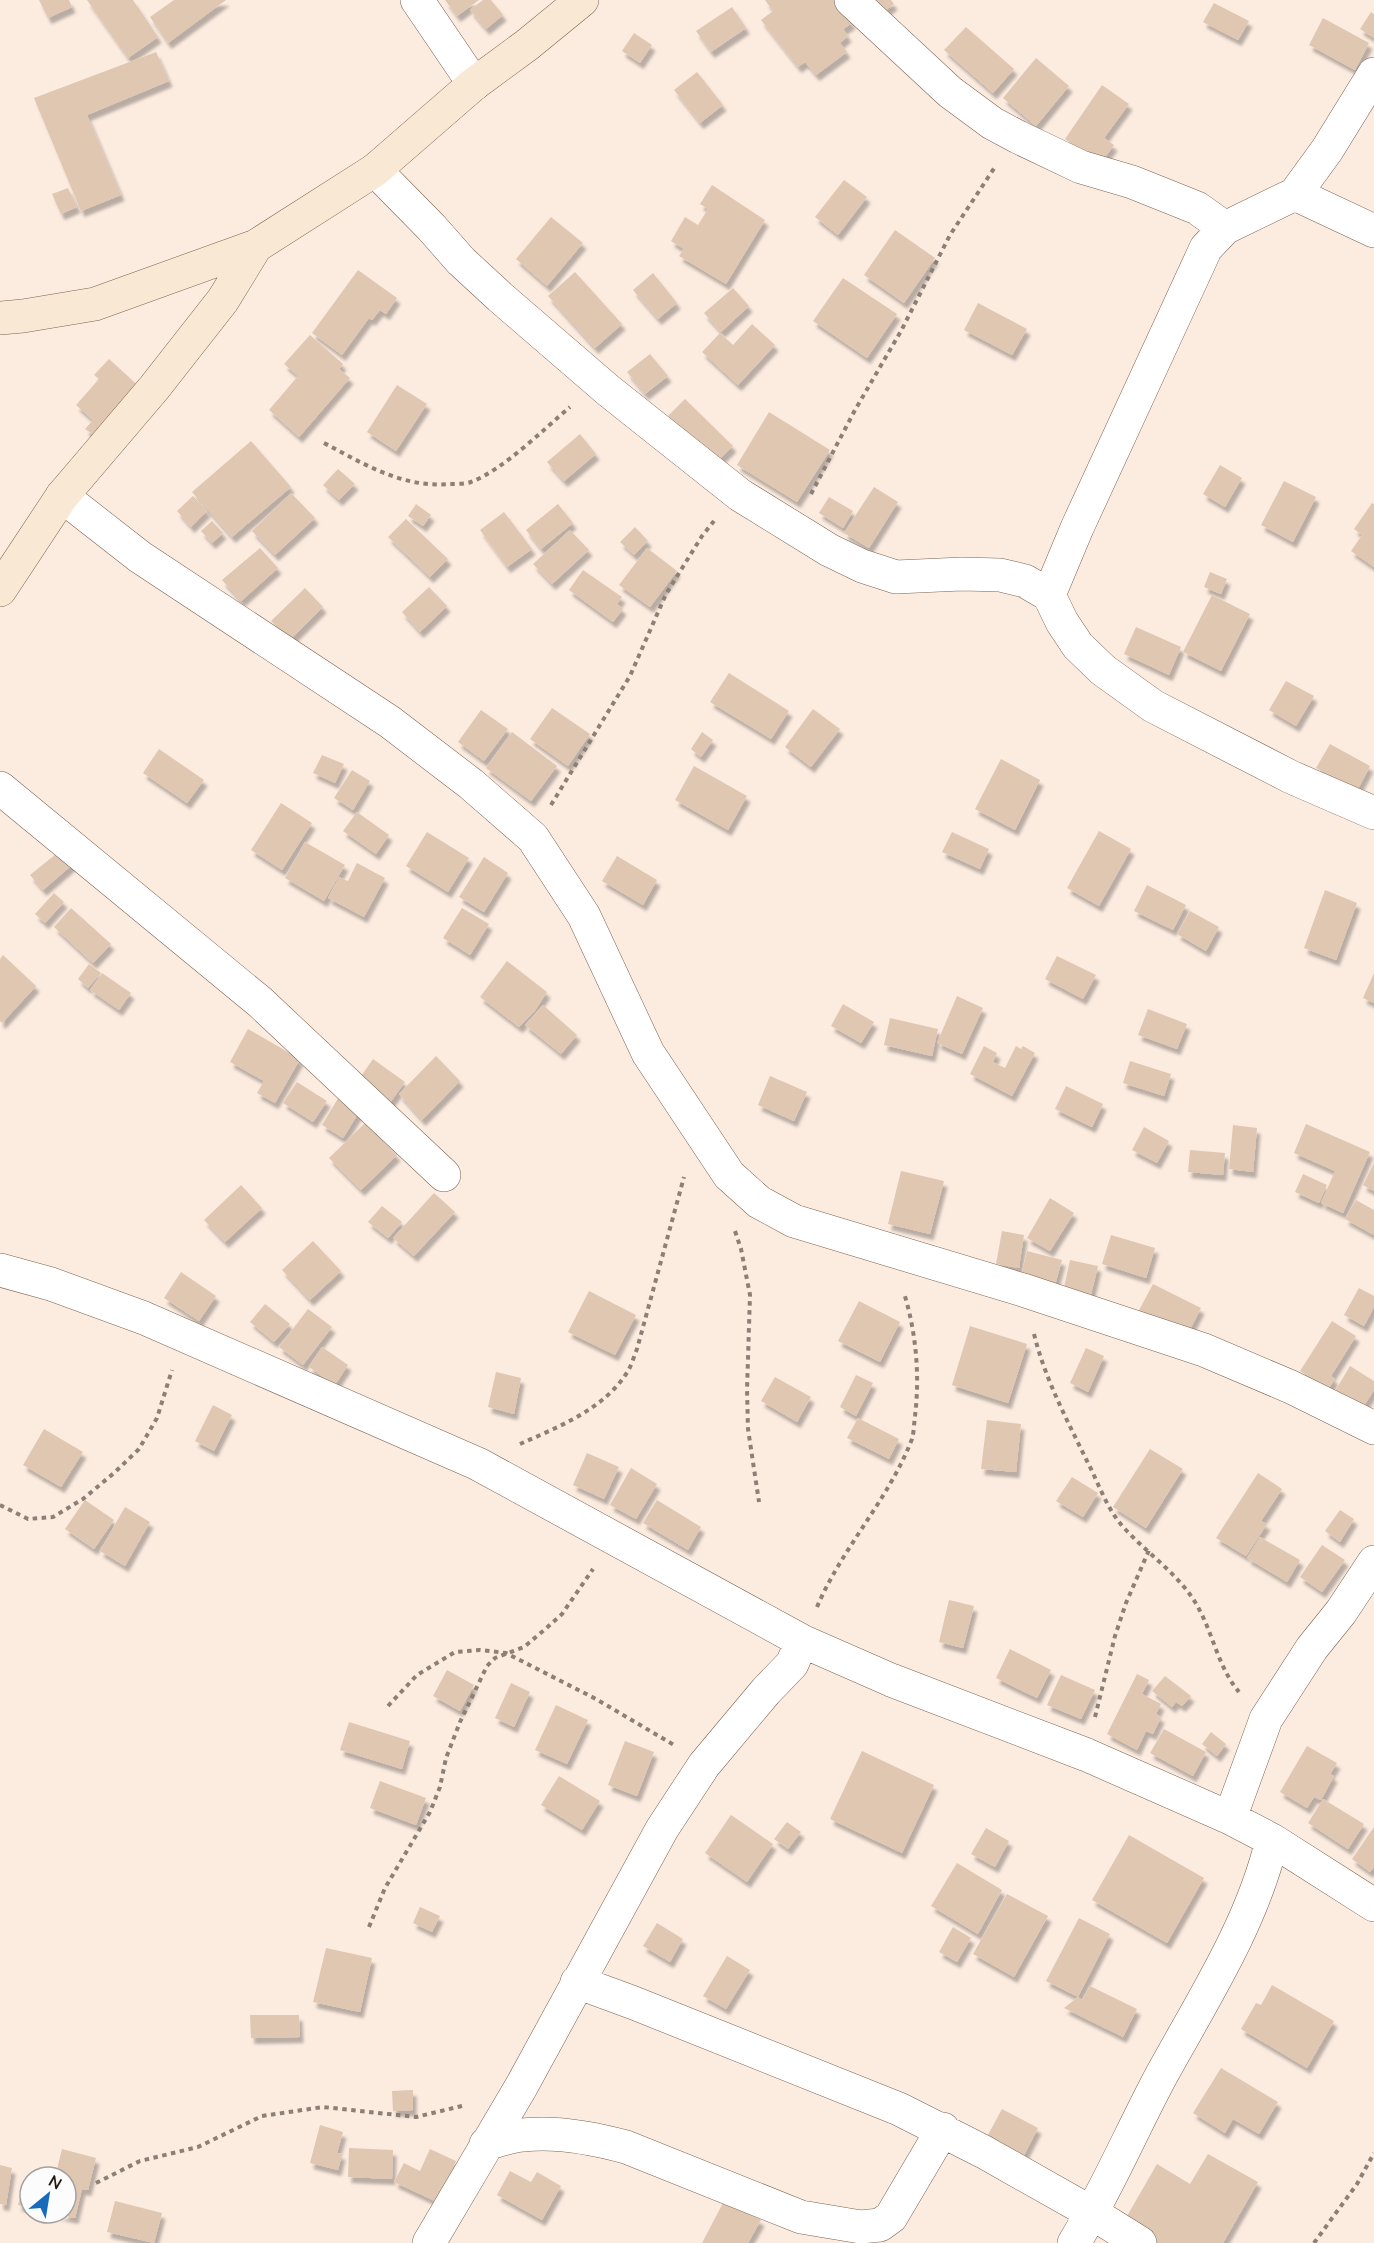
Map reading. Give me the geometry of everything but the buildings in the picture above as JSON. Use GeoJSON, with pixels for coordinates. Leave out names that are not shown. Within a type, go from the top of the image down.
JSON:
{"type":"FeatureCollection","features":[{"type":"Feature","properties":{"kind":"street"},"geometry":{"type":"LineString","coordinates":[[417,0],[474,84]]}},
{"type":"Feature","properties":{"kind":"street"},"geometry":{"type":"LineString","coordinates":[[0,318],[95,304],[256,246],[375,170],[474,84],[582,0]]}},
{"type":"Feature","properties":{"kind":"street"},"geometry":{"type":"LineString","coordinates":[[851,0],[950,92],[992,123],[1018,138],[1081,167],[1132,182],[1188,204],[1225,228]]}},
{"type":"Feature","properties":{"kind":"street"},"geometry":{"type":"LineString","coordinates":[[1050,595],[1077,528],[1206,248],[1225,228],[1295,194],[1327,150],[1374,74]]}},
{"type":"Feature","properties":{"kind":"street"},"geometry":{"type":"LineString","coordinates":[[375,170],[461,261],[599,383],[740,495],[791,528],[862,566],[896,577],[1000,575],[1024,581],[1050,595],[1062,622],[1078,646],[1103,670],[1153,706],[1291,777],[1374,813]]}},
{"type":"Feature","properties":{"kind":"street"},"geometry":{"type":"LineString","coordinates":[[1295,194],[1374,231]]}},
{"type":"Feature","properties":{"kind":"street"},"geometry":{"type":"LineString","coordinates":[[0,590],[62,496],[154,388],[223,300],[256,246]]}},
{"type":"Feature","properties":{"kind":"street"},"geometry":{"type":"LineString","coordinates":[[62,496],[140,557],[390,722],[471,784],[533,838],[584,916],[648,1053],[729,1175],[759,1202],[794,1221],[1023,1290],[1144,1329],[1237,1363],[1374,1428]]}},
{"type":"Feature","properties":{"kind":"street"},"geometry":{"type":"LineString","coordinates":[[0,788],[260,1002],[444,1175]]}},
{"type":"Feature","properties":{"kind":"street"},"geometry":{"type":"LineString","coordinates":[[0,1270],[108,1304],[478,1464],[802,1641],[891,1680],[1087,1755],[1230,1818],[1272,1840],[1374,1905]]}},
{"type":"Feature","properties":{"kind":"street"},"geometry":{"type":"LineString","coordinates":[[1230,1818],[1266,1719],[1312,1648],[1341,1612],[1374,1562]]}},
{"type":"Feature","properties":{"kind":"street"},"geometry":{"type":"LineString","coordinates":[[429,2243],[521,2087],[662,1829],[704,1765],[766,1691],[792,1664],[802,1641]]}},
{"type":"Feature","properties":{"kind":"street"},"geometry":{"type":"LineString","coordinates":[[1074,2243],[1228,1954],[1265,1870],[1272,1840]]}},
{"type":"Feature","properties":{"kind":"street"},"geometry":{"type":"LineString","coordinates":[[577,1982],[856,2091],[942,2130],[1092,2213],[1140,2243]]}},
{"type":"Feature","properties":{"kind":"street"},"geometry":{"type":"LineString","coordinates":[[486,2144],[522,2135],[560,2135],[602,2140],[626,2147],[801,2217],[861,2227],[880,2225],[891,2217],[942,2130]]}},
{"type":"Feature","properties":{"kind":"path"},"geometry":{"type":"LineString","coordinates":[[791,528],[901,331],[950,235],[992,171],[1018,138]]}},
{"type":"Feature","properties":{"kind":"path"},"geometry":{"type":"LineString","coordinates":[[324,442],[374,469],[399,479],[433,485],[470,483],[506,461],[599,383]]}},
{"type":"Feature","properties":{"kind":"path"},"geometry":{"type":"LineString","coordinates":[[533,838],[555,797],[630,676],[659,608],[676,576],[702,536],[740,495]]}},
{"type":"Feature","properties":{"kind":"path"},"geometry":{"type":"LineString","coordinates":[[478,1464],[588,1411],[610,1392],[628,1371],[649,1307],[696,1127]]}},
{"type":"Feature","properties":{"kind":"path"},"geometry":{"type":"LineString","coordinates":[[729,1175],[728,1197],[731,1217],[741,1249],[750,1295],[748,1429],[759,1502]]}},
{"type":"Feature","properties":{"kind":"path"},"geometry":{"type":"LineString","coordinates":[[802,1641],[824,1591],[872,1512],[912,1437],[917,1378],[914,1331],[906,1296],[890,1250]]}},
{"type":"Feature","properties":{"kind":"path"},"geometry":{"type":"LineString","coordinates":[[1023,1290],[1039,1356],[1107,1504],[1125,1528],[1176,1577],[1195,1602],[1230,1682],[1266,1719]]}},
{"type":"Feature","properties":{"kind":"path"},"geometry":{"type":"LineString","coordinates":[[0,1505],[28,1519],[53,1517],[83,1499],[139,1449],[157,1418],[171,1376],[172,1330]]}},
{"type":"Feature","properties":{"kind":"path"},"geometry":{"type":"LineString","coordinates":[[369,1927],[385,1888],[430,1812],[440,1787],[446,1758],[460,1722],[487,1666],[495,1658],[524,1647],[562,1614],[614,1539]]}},
{"type":"Feature","properties":{"kind":"path"},"geometry":{"type":"LineString","coordinates":[[1087,1755],[1115,1636],[1126,1603],[1149,1550]]}},
{"type":"Feature","properties":{"kind":"path"},"geometry":{"type":"LineString","coordinates":[[388,1706],[417,1676],[456,1652],[480,1650],[506,1653],[596,1699],[704,1765]]}},
{"type":"Feature","properties":{"kind":"path"},"geometry":{"type":"LineString","coordinates":[[96,2183],[140,2161],[198,2147],[262,2116],[323,2107],[416,2117],[448,2111],[521,2087]]}},
{"type":"Feature","properties":{"kind":"path"},"geometry":{"type":"LineString","coordinates":[[1314,2243],[1357,2184],[1374,2153]]}}]}
